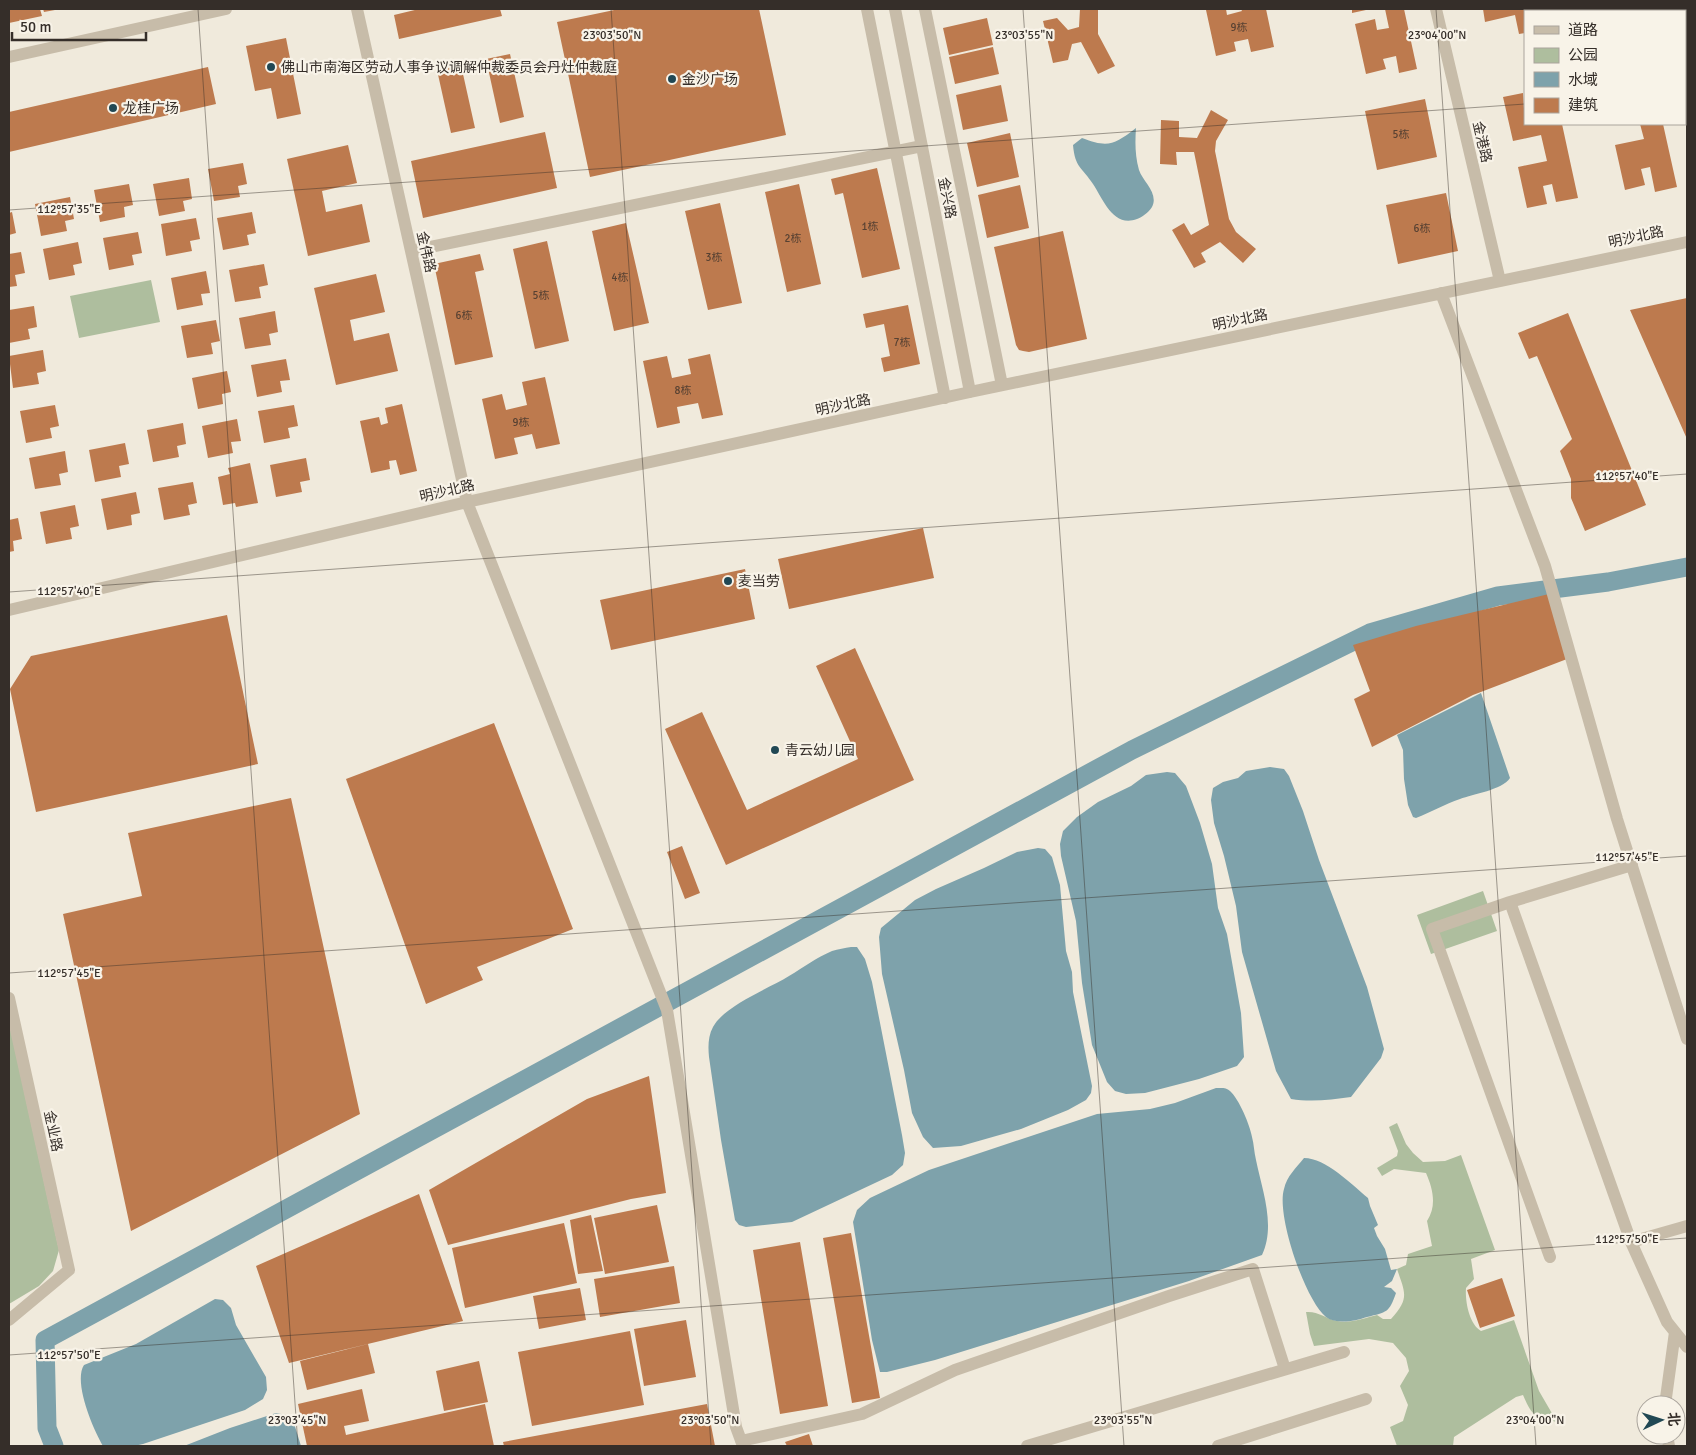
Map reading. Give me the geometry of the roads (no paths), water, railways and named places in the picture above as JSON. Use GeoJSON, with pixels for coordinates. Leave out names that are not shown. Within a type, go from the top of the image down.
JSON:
{"type":"FeatureCollection","features":[{"type":"Feature","properties":{"kind":"street"},"geometry":{"type":"LineString","coordinates":[[9,57],[226,9]]}},
{"type":"Feature","properties":{"kind":"street","name":"金伟路"},"geometry":{"type":"LineString","coordinates":[[357,9],[466,502],[667,1010],[736,1427],[742,1444]]}},
{"type":"Feature","properties":{"kind":"street"},"geometry":{"type":"LineString","coordinates":[[867,9],[945,398]]}},
{"type":"Feature","properties":{"kind":"street","name":"金兴路"},"geometry":{"type":"LineString","coordinates":[[895,9],[970,392]]}},
{"type":"Feature","properties":{"kind":"street"},"geometry":{"type":"LineString","coordinates":[[925,9],[1002,386]]}},
{"type":"Feature","properties":{"kind":"street","name":"金港路"},"geometry":{"type":"LineString","coordinates":[[1436,9],[1500,281]]}},
{"type":"Feature","properties":{"kind":"street"},"geometry":{"type":"LineString","coordinates":[[411,251],[922,146]]}},
{"type":"Feature","properties":{"kind":"street","name":"明沙北路"},"geometry":{"type":"LineString","coordinates":[[9,610],[466,502],[970,392],[1687,242]]}},
{"type":"Feature","properties":{"kind":"street"},"geometry":{"type":"LineString","coordinates":[[1441,294],[1545,566],[1615,810],[1687,1039]]}},
{"type":"Feature","properties":{"kind":"street"},"geometry":{"type":"LineString","coordinates":[[1550,1258],[1432,929],[1510,902],[1632,865]]}},
{"type":"Feature","properties":{"kind":"street"},"geometry":{"type":"LineString","coordinates":[[1510,902],[1631,1242],[1668,1322],[1687,1347]]}},
{"type":"Feature","properties":{"kind":"street","name":"金业路"},"geometry":{"type":"LineString","coordinates":[[9,998],[69,1270],[9,1320]]}},
{"type":"Feature","properties":{"kind":"street"},"geometry":{"type":"LineString","coordinates":[[1631,1242],[1687,1226]]}},
{"type":"Feature","properties":{"kind":"street"},"geometry":{"type":"LineString","coordinates":[[742,1444],[862,1414],[955,1370],[1253,1269],[1285,1370]]}},
{"type":"Feature","properties":{"kind":"street"},"geometry":{"type":"LineString","coordinates":[[1666,1395],[1675,1332]]}},
{"type":"Feature","properties":{"kind":"street"},"geometry":{"type":"LineString","coordinates":[[1027,1446],[1344,1352]]}},
{"type":"Feature","properties":{"kind":"street"},"geometry":{"type":"LineString","coordinates":[[1218,1446],[1366,1399]]}},
{"type":"Feature","properties":{"kind":"water"},"geometry":{"type":"Polygon","coordinates":[[[1136,128],[1139,170],[1152,192],[1154,202],[1149,211],[1137,219],[1129,221],[1115,216],[1105,204],[1077,163],[1073,145],[1082,138],[1098,143],[1110,143],[1122,138],[1136,128]]]}},
{"type":"Feature","properties":{"kind":"water"},"geometry":{"type":"Polygon","coordinates":[[[1481,693],[1510,778],[1494,789],[1454,801],[1416,818],[1413,817],[1408,805],[1404,779],[1403,750],[1397,735],[1481,693]]]}},
{"type":"Feature","properties":{"kind":"water"},"geometry":{"type":"Polygon","coordinates":[[[1270,767],[1284,769],[1289,776],[1367,987],[1384,1049],[1381,1058],[1351,1097],[1321,1100],[1291,1099],[1276,1071],[1242,952],[1236,906],[1214,823],[1211,800],[1213,788],[1223,782],[1238,778],[1246,771],[1270,767]]]}},
{"type":"Feature","properties":{"kind":"water"},"geometry":{"type":"Polygon","coordinates":[[[1167,772],[1175,773],[1186,786],[1200,823],[1212,864],[1218,908],[1227,934],[1241,1013],[1244,1057],[1237,1066],[1199,1079],[1145,1093],[1126,1094],[1115,1091],[1107,1082],[1092,1045],[1082,983],[1076,921],[1060,844],[1063,831],[1077,817],[1098,802],[1131,786],[1146,775],[1167,772]]]}},
{"type":"Feature","properties":{"kind":"water"},"geometry":{"type":"Polygon","coordinates":[[[1038,848],[1045,849],[1052,857],[1060,885],[1066,951],[1072,972],[1073,992],[1092,1086],[1091,1093],[1086,1100],[1068,1110],[1021,1129],[961,1146],[933,1148],[923,1137],[912,1113],[882,974],[879,937],[881,928],[915,900],[936,889],[1017,852],[1038,848]]]}},
{"type":"Feature","properties":{"kind":"water"},"geometry":{"type":"Polygon","coordinates":[[[857,947],[865,959],[872,982],[902,1135],[905,1153],[903,1165],[892,1175],[792,1222],[746,1227],[739,1225],[735,1220],[709,1057],[711,1030],[727,1012],[748,998],[834,950],[857,947]]]}},
{"type":"Feature","properties":{"kind":"water"},"geometry":{"type":"Polygon","coordinates":[[[1216,1088],[1230,1091],[1244,1113],[1251,1132],[1268,1220],[1266,1244],[1262,1255],[1189,1281],[935,1360],[880,1372],[872,1340],[853,1222],[857,1210],[870,1198],[929,1170],[1097,1114],[1150,1109],[1175,1103],[1216,1088]]]}},
{"type":"Feature","properties":{"kind":"water"},"geometry":{"type":"Polygon","coordinates":[[[1304,1158],[1321,1162],[1329,1167],[1368,1198],[1378,1225],[1374,1228],[1377,1236],[1385,1249],[1391,1270],[1397,1269],[1392,1281],[1384,1287],[1391,1288],[1396,1293],[1386,1311],[1352,1321],[1335,1321],[1326,1317],[1309,1293],[1301,1276],[1288,1236],[1283,1201],[1287,1180],[1304,1158]]]}},
{"type":"Feature","properties":{"kind":"water"},"geometry":{"type":"Polygon","coordinates":[[[215,1299],[223,1300],[231,1308],[236,1325],[266,1377],[267,1390],[263,1399],[245,1410],[143,1444],[134,1446],[103,1446],[94,1429],[83,1394],[81,1373],[84,1365],[136,1344],[215,1299]]]}},
{"type":"Feature","properties":{"kind":"water"},"geometry":{"type":"Polygon","coordinates":[[[276,1413],[286,1415],[293,1420],[301,1446],[184,1446],[230,1428],[276,1413]]]}},
{"type":"Feature","properties":{"kind":"waterway"},"geometry":{"type":"LineString","coordinates":[[54,1446],[47,1428],[45,1340],[1132,750],[1370,633],[1498,596],[1608,582],[1687,567]]}},
{"type":"Feature","properties":{"kind":"place","name":"佛山市南海区劳动人事争议调解仲裁委员会丹灶仲裁庭"},"geometry":{"type":"Point","coordinates":[271,67]}},
{"type":"Feature","properties":{"kind":"place","name":"金沙广场"},"geometry":{"type":"Point","coordinates":[672,79]}},
{"type":"Feature","properties":{"kind":"place","name":"龙桂广场"},"geometry":{"type":"Point","coordinates":[113,108]}},
{"type":"Feature","properties":{"kind":"place","name":"麦当劳"},"geometry":{"type":"Point","coordinates":[728,581]}},
{"type":"Feature","properties":{"kind":"place","name":"青云幼儿园"},"geometry":{"type":"Point","coordinates":[775,750]}}]}
